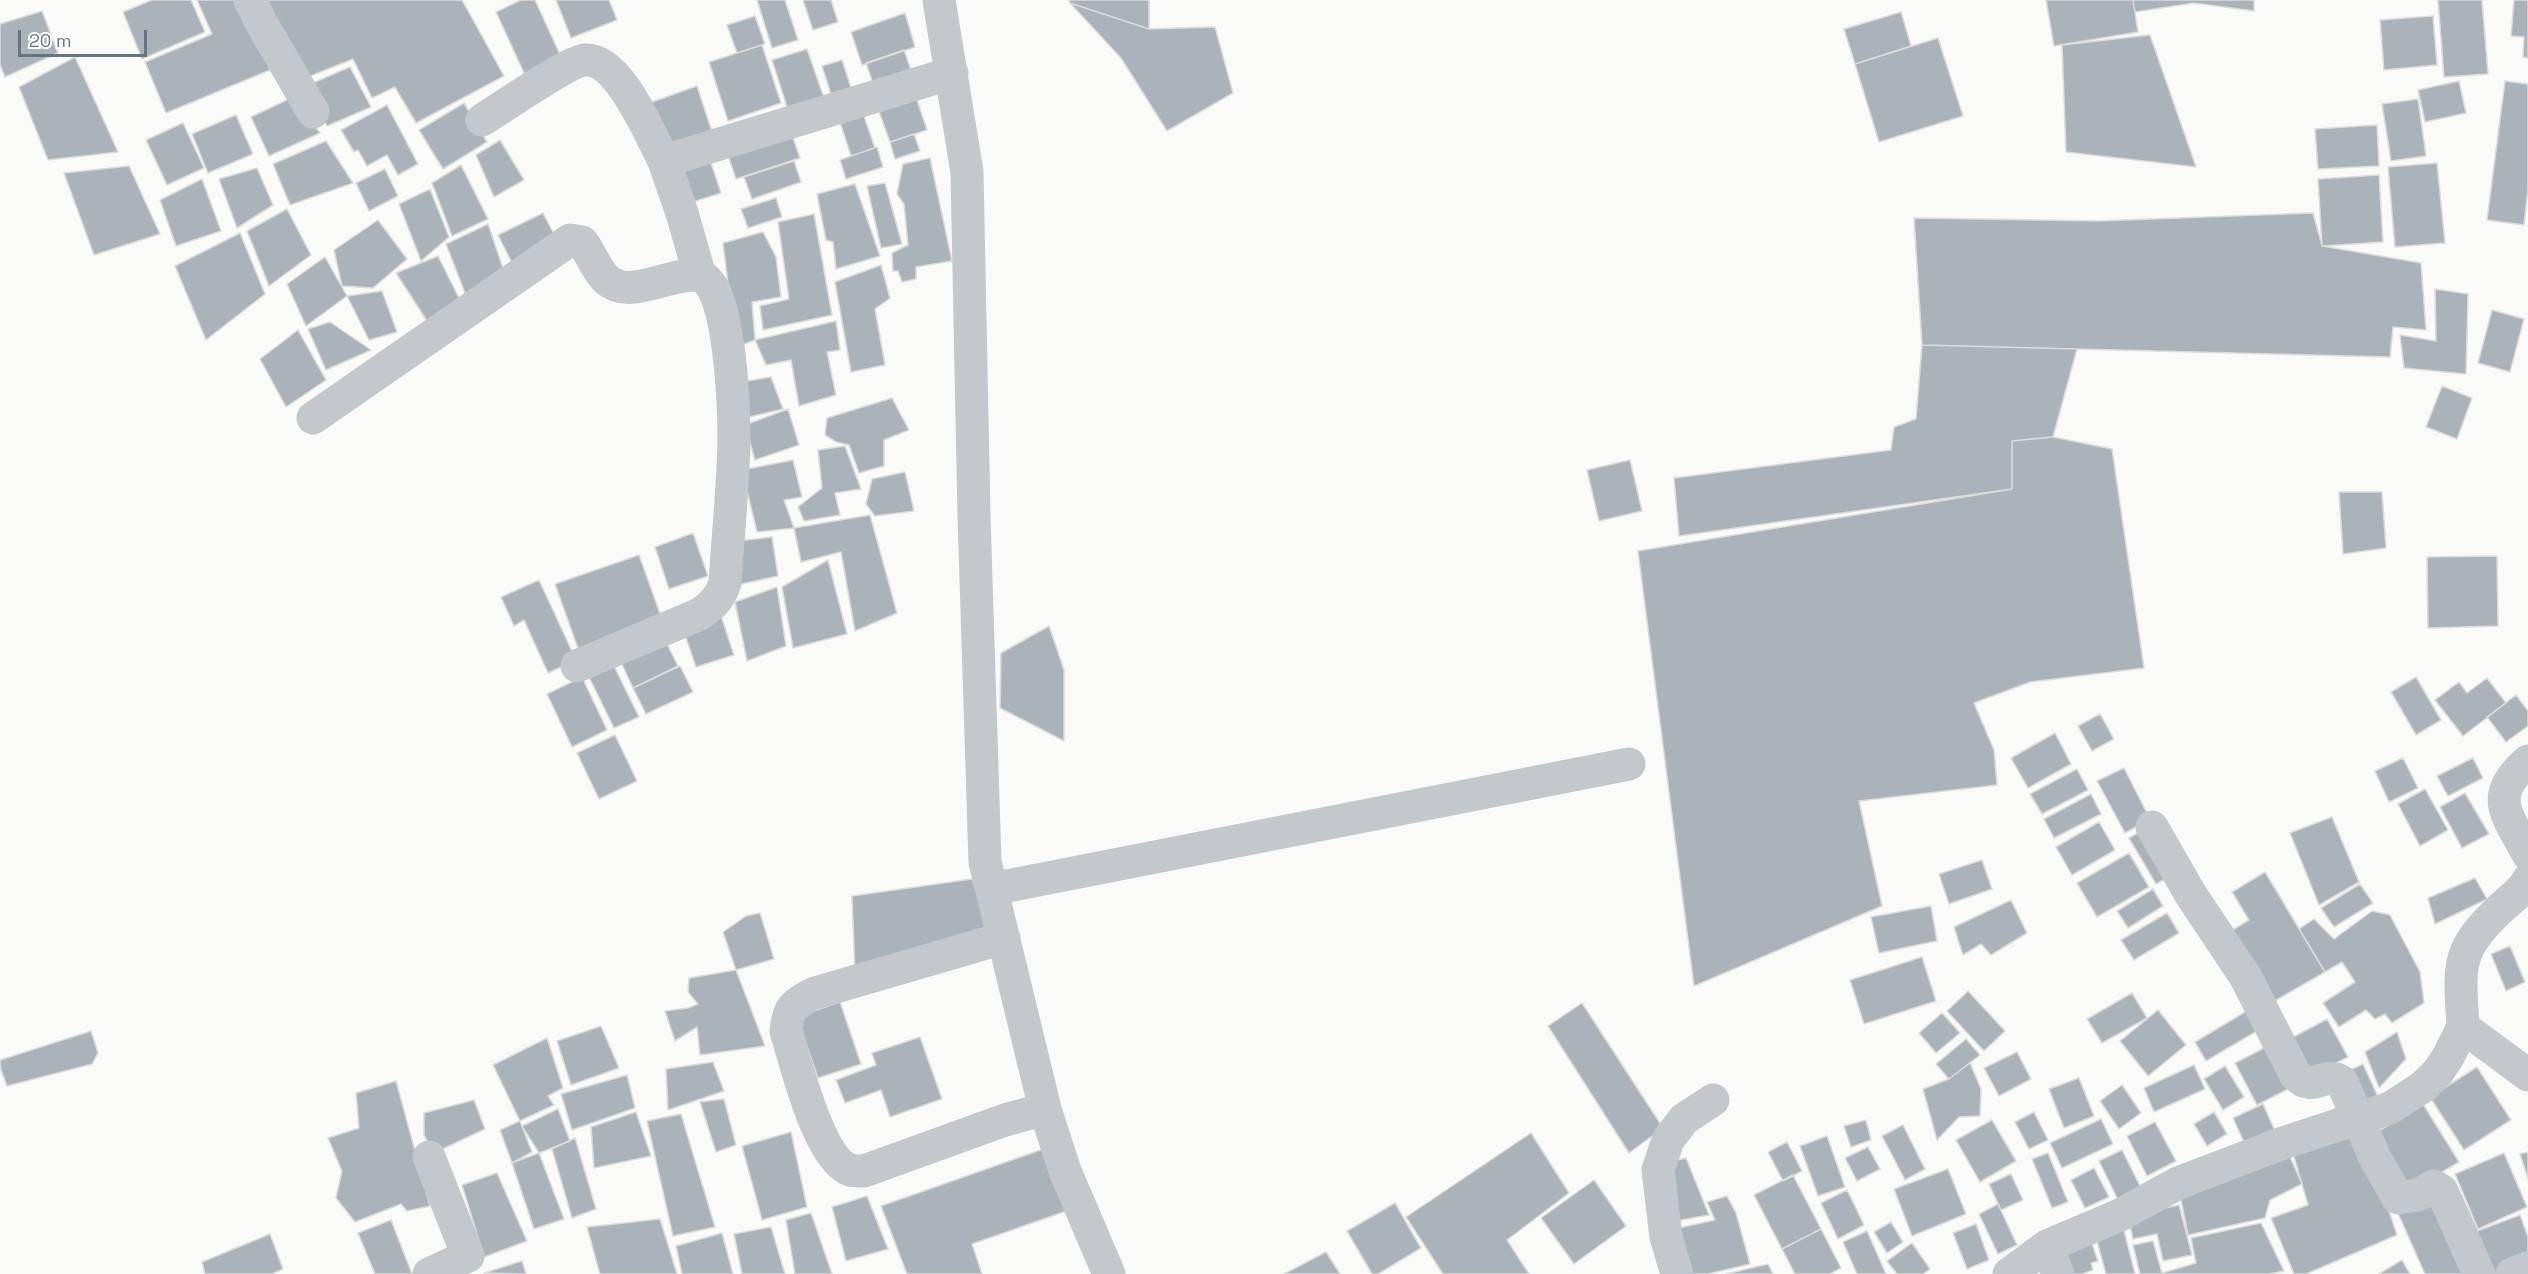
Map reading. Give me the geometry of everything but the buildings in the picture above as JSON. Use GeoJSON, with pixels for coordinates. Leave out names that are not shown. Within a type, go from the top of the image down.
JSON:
{"type":"FeatureCollection","features":[{"type":"Feature","properties":{"kind":"street"},"geometry":{"type":"LineString","coordinates":[[250,0],[261,24],[313,112]]}},
{"type":"Feature","properties":{"kind":"street"},"geometry":{"type":"LineString","coordinates":[[939,0],[967,172],[974,516],[985,862],[1045,1109],[1065,1171],[1109,1274]]}},
{"type":"Feature","properties":{"kind":"street"},"geometry":{"type":"LineString","coordinates":[[482,120],[570,65],[590,60],[605,66],[621,82],[664,161],[700,276]]}},
{"type":"Feature","properties":{"kind":"street"},"geometry":{"type":"LineString","coordinates":[[664,161],[952,73]]}},
{"type":"Feature","properties":{"kind":"street"},"geometry":{"type":"LineString","coordinates":[[313,418],[570,240],[582,242],[601,272],[614,284],[624,287],[648,285],[688,276],[700,276],[708,280],[717,295],[728,342],[734,440],[725,583],[721,595],[712,606],[700,614],[577,666]]}},
{"type":"Feature","properties":{"kind":"street"},"geometry":{"type":"LineString","coordinates":[[2528,761],[2512,775],[2506,784],[2503,801],[2528,854]]}},
{"type":"Feature","properties":{"kind":"street"},"geometry":{"type":"LineString","coordinates":[[992,889],[1629,764]]}},
{"type":"Feature","properties":{"kind":"street"},"geometry":{"type":"LineString","coordinates":[[2152,826],[2191,895],[2246,976],[2295,1074],[2303,1082],[2310,1084],[2336,1078],[2342,1082],[2376,1160],[2398,1198],[2418,1195],[2434,1186],[2442,1191],[2479,1274]]}},
{"type":"Feature","properties":{"kind":"street"},"geometry":{"type":"LineString","coordinates":[[2009,1274],[2053,1260],[2120,1215],[2178,1183],[2283,1143],[2390,1108],[2424,1086],[2448,1057],[2463,1027],[2461,980],[2463,958],[2472,937],[2528,880]]}},
{"type":"Feature","properties":{"kind":"street"},"geometry":{"type":"LineString","coordinates":[[1004,938],[814,993],[797,1002],[787,1015],[786,1031],[819,1135],[836,1160],[849,1169],[864,1171],[1005,1120],[1045,1109]]}},
{"type":"Feature","properties":{"kind":"street"},"geometry":{"type":"LineString","coordinates":[[2463,1027],[2528,1075]]}},
{"type":"Feature","properties":{"kind":"street"},"geometry":{"type":"LineString","coordinates":[[1677,1274],[1666,1237],[1658,1170],[1668,1140],[1684,1119],[1713,1100]]}},
{"type":"Feature","properties":{"kind":"street"},"geometry":{"type":"LineString","coordinates":[[429,1157],[472,1265],[429,1274]]}},
{"type":"Feature","properties":{"kind":"street"},"geometry":{"type":"LineString","coordinates":[[2512,1274],[2528,1269]]}}]}
